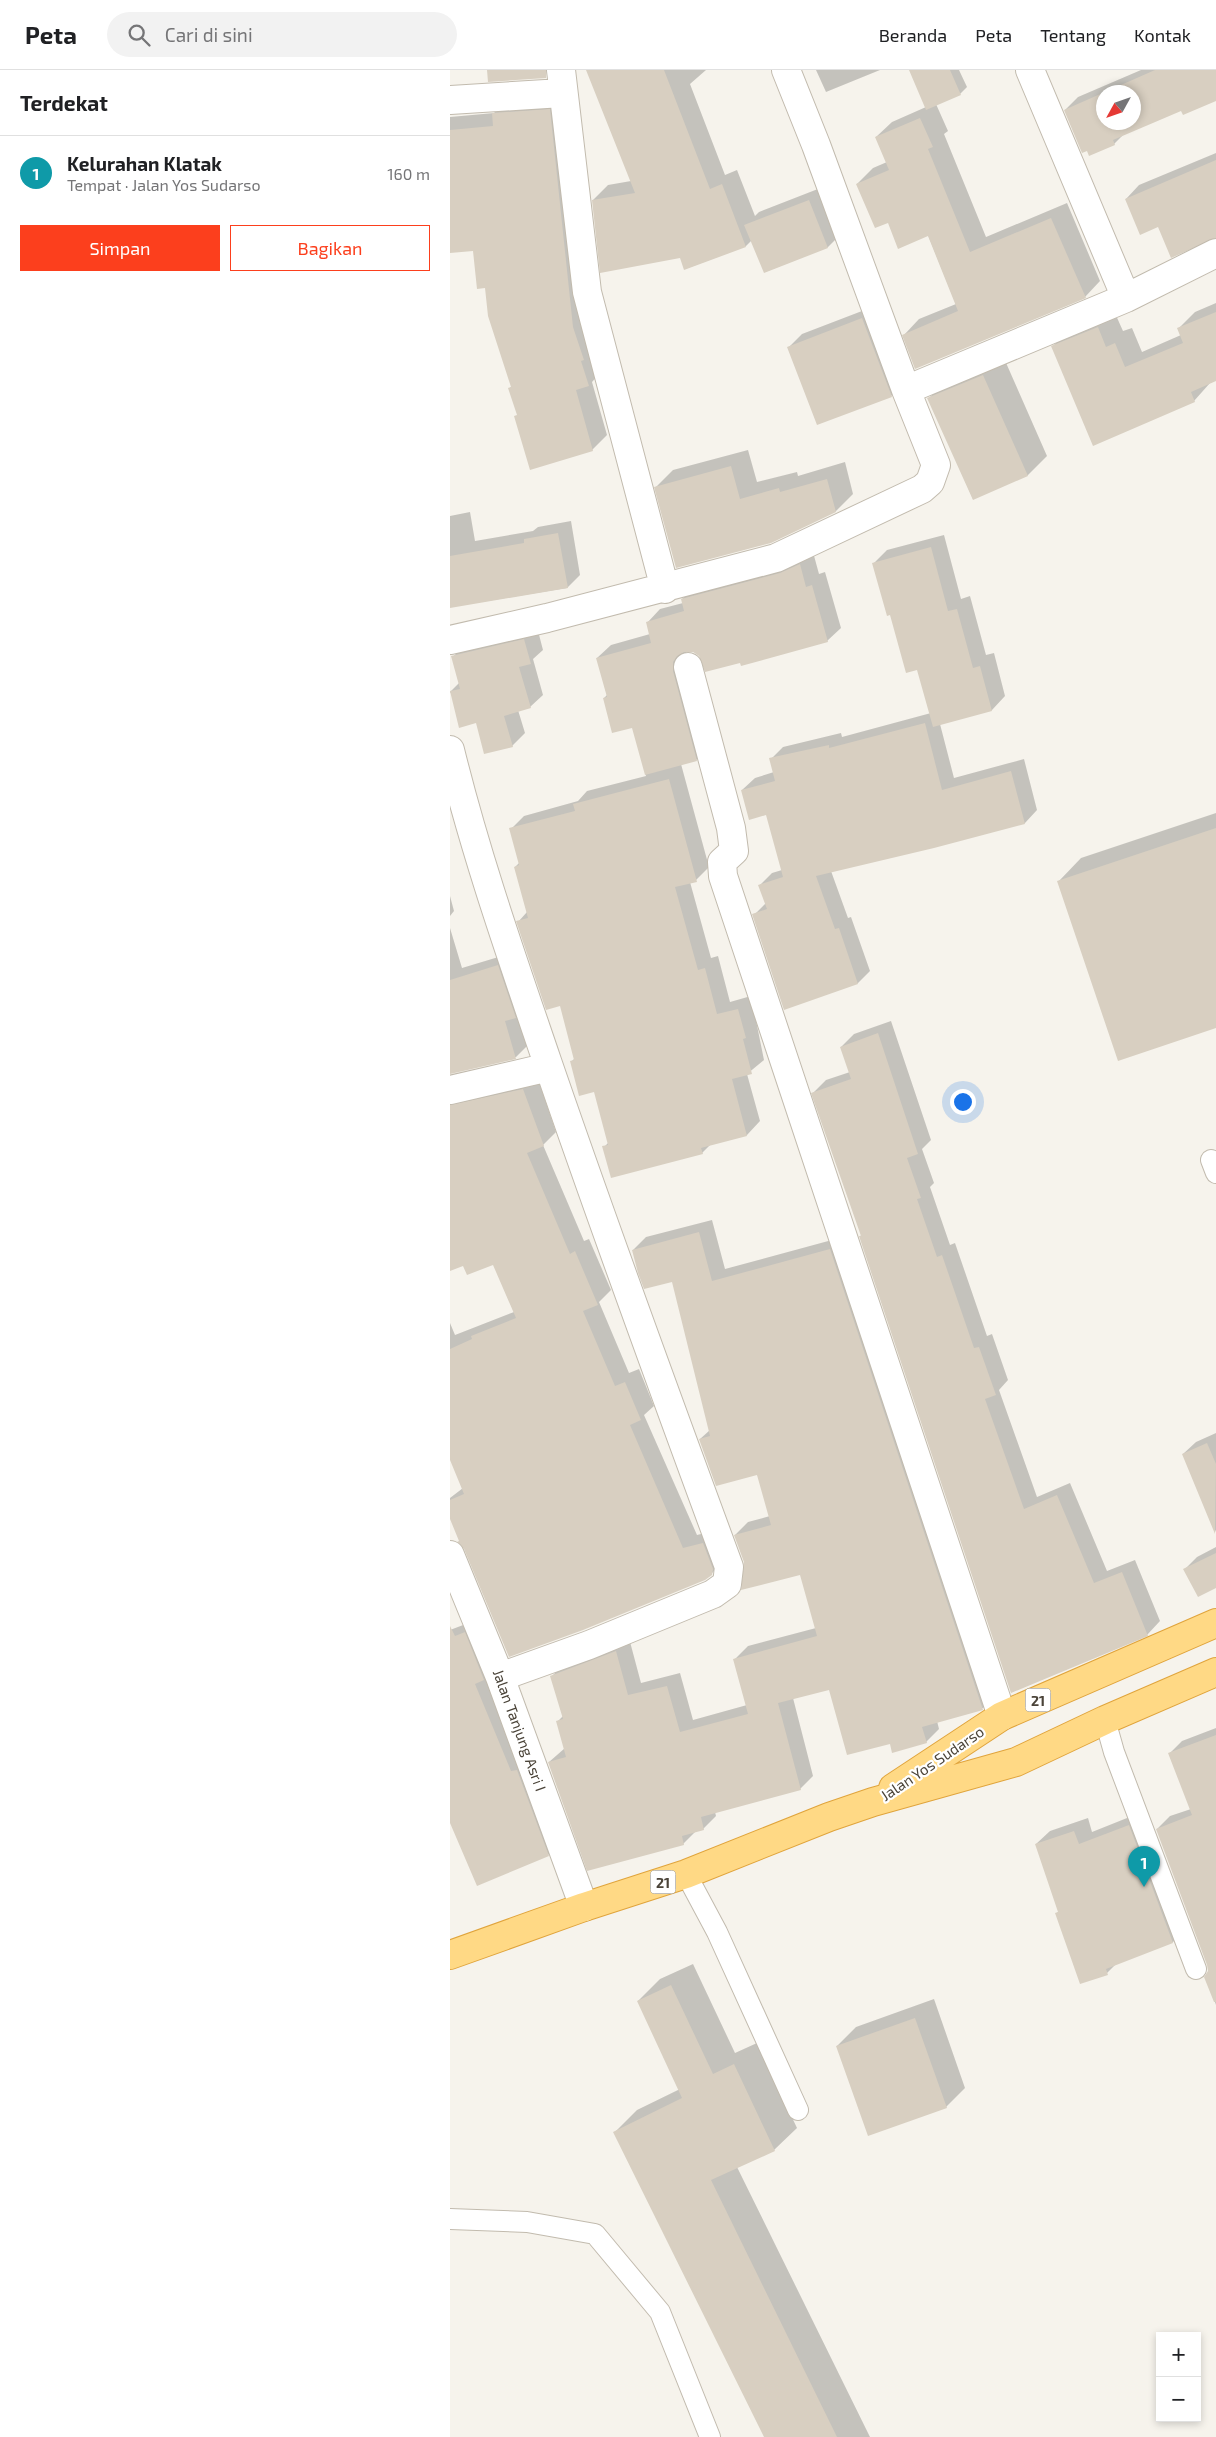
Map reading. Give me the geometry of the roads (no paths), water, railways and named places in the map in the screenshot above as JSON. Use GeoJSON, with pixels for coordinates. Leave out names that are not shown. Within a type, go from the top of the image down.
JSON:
{"type":"FeatureCollection","features":[{"type":"Feature","properties":{"kind":"highway","name":"Jalan Yos Sudarso"},"geometry":{"type":"LineString","coordinates":[[873,1802],[1002,1716],[1216,1623]]}},
{"type":"Feature","properties":{"kind":"highway","name":"Jalan Yos Sudarso"},"geometry":{"type":"LineString","coordinates":[[873,1802],[1016,1762],[1105,1720],[1216,1672]]}},
{"type":"Feature","properties":{"kind":"highway","name":"21"},"geometry":{"type":"LineString","coordinates":[[450,1955],[584,1907],[686,1874],[795,1830],[873,1802]]}},
{"type":"Feature","properties":{"kind":"street"},"geometry":{"type":"LineString","coordinates":[[450,640],[665,589],[776,558],[922,489],[930,482],[936,465],[786,70]]}},
{"type":"Feature","properties":{"kind":"street"},"geometry":{"type":"LineString","coordinates":[[1030,70],[1126,298]]}},
{"type":"Feature","properties":{"kind":"street"},"geometry":{"type":"LineString","coordinates":[[450,100],[562,81],[587,292],[665,589]]}},
{"type":"Feature","properties":{"kind":"street"},"geometry":{"type":"LineString","coordinates":[[906,390],[1126,298],[1216,253]]}},
{"type":"Feature","properties":{"kind":"street"},"geometry":{"type":"LineString","coordinates":[[688,667],[731,828],[734,851],[722,862],[723,876],[1002,1716]]}},
{"type":"Feature","properties":{"kind":"street"},"geometry":{"type":"LineString","coordinates":[[450,750],[490,892],[607,1234],[729,1567],[727,1584],[713,1594],[589,1645],[500,1677]]}},
{"type":"Feature","properties":{"kind":"street"},"geometry":{"type":"LineString","coordinates":[[450,1090],[550,1067]]}},
{"type":"Feature","properties":{"kind":"street","name":"Jalan Tanjung Asri I"},"geometry":{"type":"LineString","coordinates":[[450,1555],[500,1677],[584,1907]]}},
{"type":"Feature","properties":{"kind":"lane"},"geometry":{"type":"LineString","coordinates":[[1105,1720],[1114,1752],[1196,1969]]}},
{"type":"Feature","properties":{"kind":"lane"},"geometry":{"type":"LineString","coordinates":[[686,1874],[717,1932],[798,2110]]}},
{"type":"Feature","properties":{"kind":"lane"},"geometry":{"type":"LineString","coordinates":[[450,2219],[527,2222],[594,2234],[660,2312],[710,2437]]}},
{"type":"Feature","properties":{"kind":"place","name":"Kelurahan Klatak"},"geometry":{"type":"Point","coordinates":[1144,1887]}}]}
